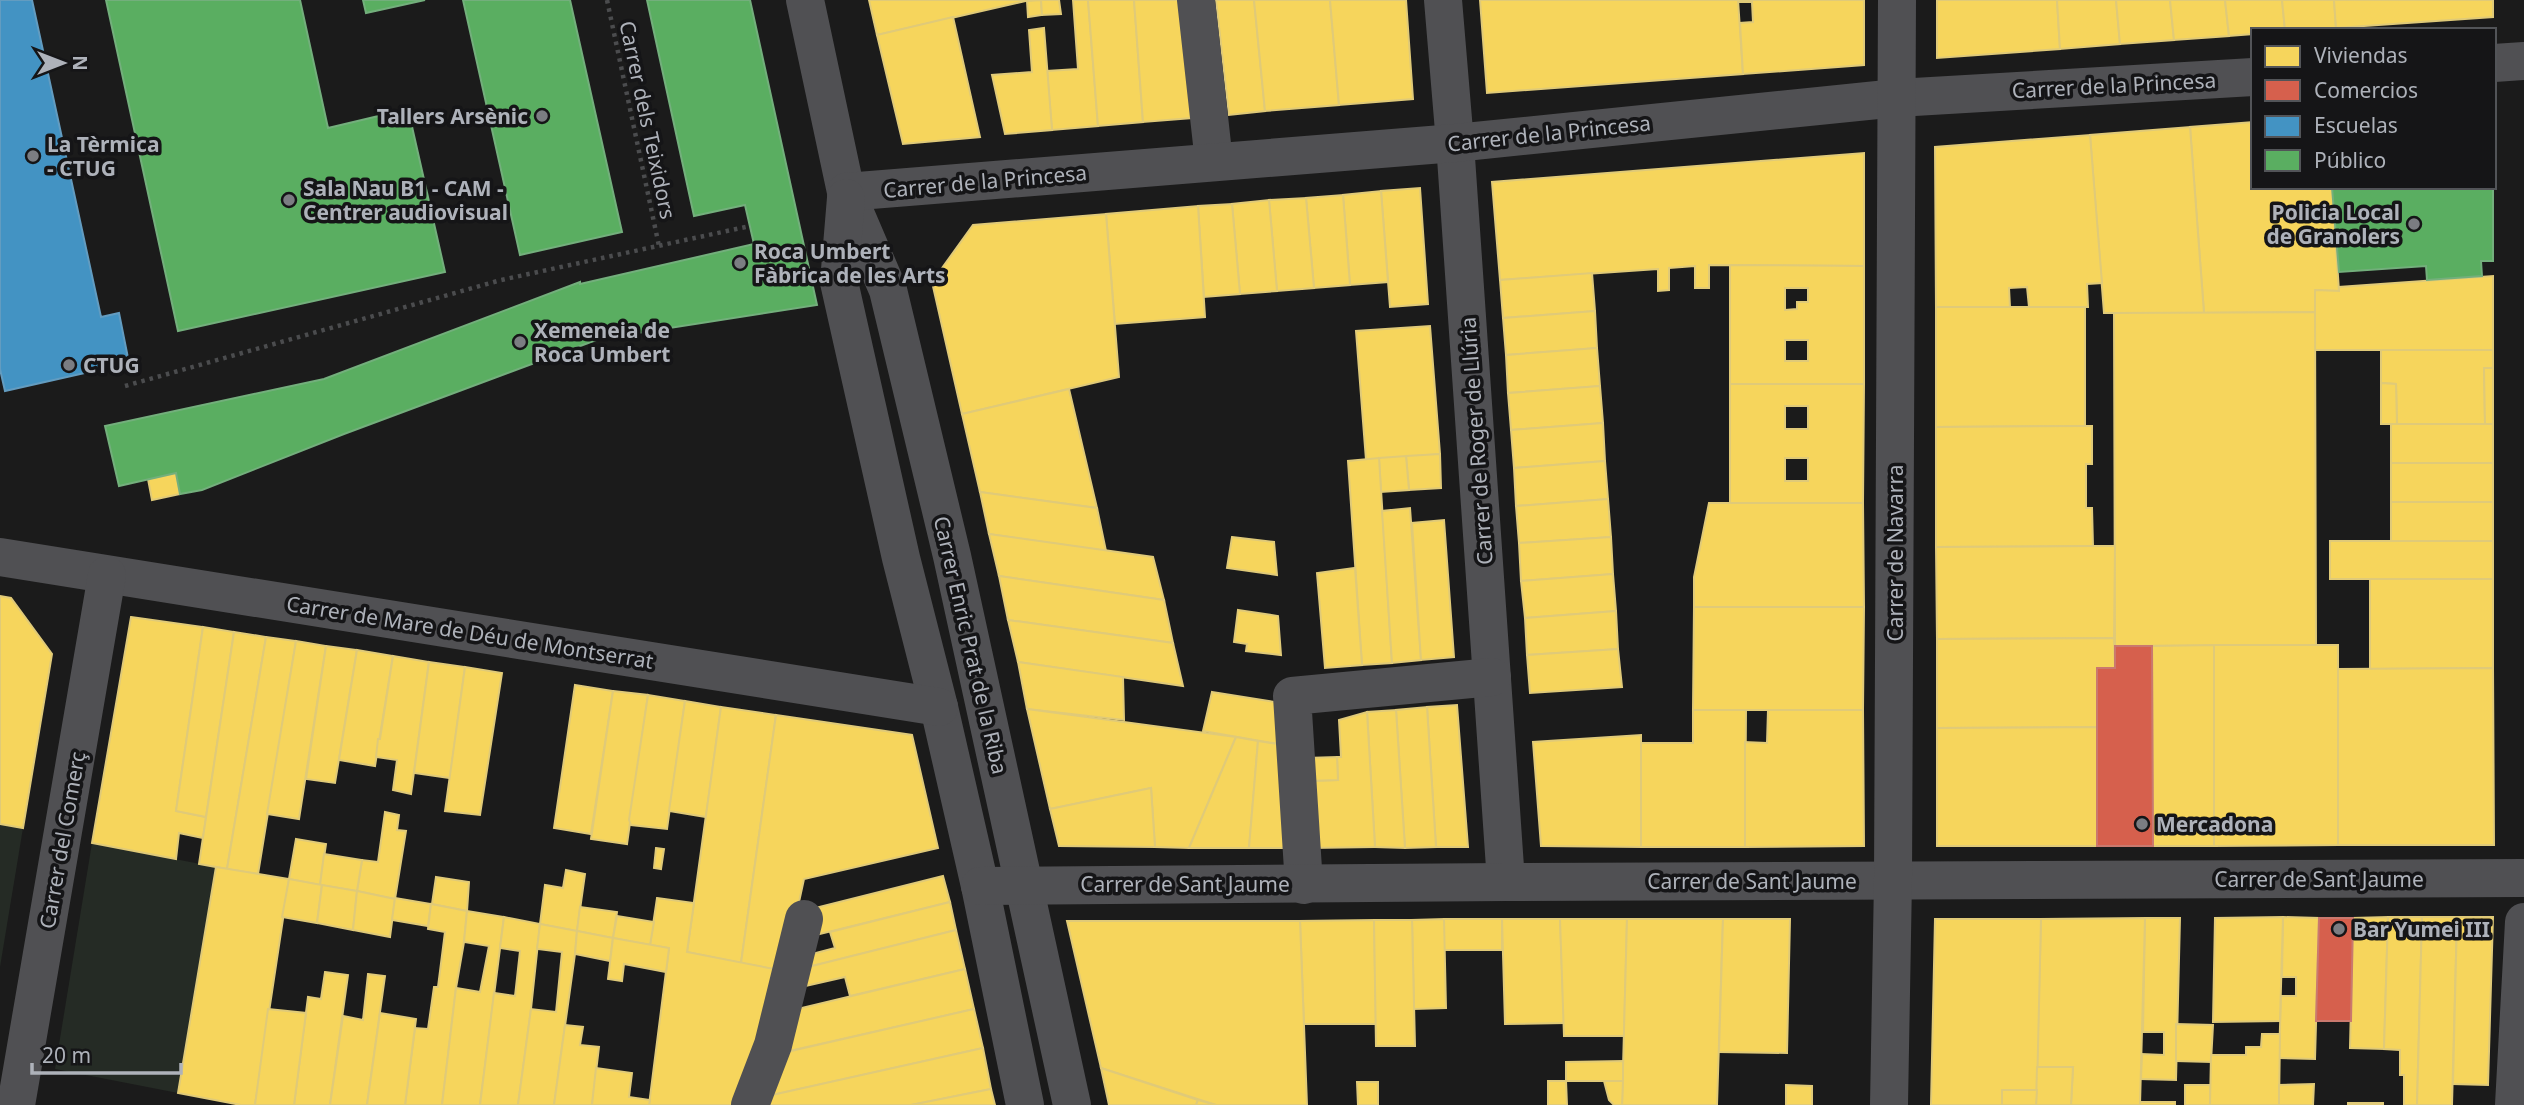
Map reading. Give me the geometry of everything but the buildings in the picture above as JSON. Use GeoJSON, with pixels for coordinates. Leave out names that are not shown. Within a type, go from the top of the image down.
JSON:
{"type":"FeatureCollection","features":[{"type":"Feature","properties":{"kind":"street","name":"Carrer Enric Prat de la Riba"},"geometry":{"type":"LineString","coordinates":[[805,0],[846,192],[888,290],[952,556],[1072,1105]]}},
{"type":"Feature","properties":{"kind":"street"},"geometry":{"type":"LineString","coordinates":[[1196,0],[1214,162]]}},
{"type":"Feature","properties":{"kind":"street","name":"Carrer de Roger de Llúria"},"geometry":{"type":"LineString","coordinates":[[1443,0],[1506,882]]}},
{"type":"Feature","properties":{"kind":"street","name":"Carrer de Navarra"},"geometry":{"type":"LineString","coordinates":[[1888,1105],[1893,880],[1897,0]]}},
{"type":"Feature","properties":{"kind":"street"},"geometry":{"type":"LineString","coordinates":[[2496,63],[2524,61]]}},
{"type":"Feature","properties":{"kind":"street","name":"Carrer de la Princesa"},"geometry":{"type":"LineString","coordinates":[[846,192],[1455,143],[1897,98],[2251,77]]}},
{"type":"Feature","properties":{"kind":"street","name":"Carrer Enric Prat de la Riba"},"geometry":{"type":"LineString","coordinates":[[846,192],[839,282],[901,558],[980,886],[1025,1105]]}},
{"type":"Feature","properties":{"kind":"street","name":"Carrer de Mare de Déu de Montserrat"},"geometry":{"type":"LineString","coordinates":[[0,557],[939,707]]}},
{"type":"Feature","properties":{"kind":"street","name":"Carrer del Comerç"},"geometry":{"type":"LineString","coordinates":[[15,1103],[107,575]]}},
{"type":"Feature","properties":{"kind":"street"},"geometry":{"type":"LineString","coordinates":[[1304,885],[1292,696],[1492,677]]}},
{"type":"Feature","properties":{"kind":"street","name":"Carrer de Sant Jaume"},"geometry":{"type":"LineString","coordinates":[[980,886],[2524,878]]}},
{"type":"Feature","properties":{"kind":"street"},"geometry":{"type":"LineString","coordinates":[[750,1105],[773,1045],[804,919]]}},
{"type":"Feature","properties":{"kind":"street"},"geometry":{"type":"LineString","coordinates":[[2514,1105],[2524,922]]}},
{"type":"Feature","properties":{"kind":"path","name":"Carrer dels Teixidors"},"geometry":{"type":"LineString","coordinates":[[607,0],[659,246]]}},
{"type":"Feature","properties":{"kind":"path"},"geometry":{"type":"LineString","coordinates":[[125,386],[501,281],[750,226]]}},
{"type":"Feature","properties":{"kind":"shaded area"},"geometry":{"type":"Polygon","coordinates":[[[0,824],[23,828],[0,967],[0,824]]]}},
{"type":"Feature","properties":{"kind":"shaded area"},"geometry":{"type":"Polygon","coordinates":[[[92,843],[216,867],[178,1093],[55,1069],[92,843]]]}},
{"type":"Feature","properties":{"kind":"place","name":"Tallers Arsènic"},"geometry":{"type":"Point","coordinates":[542,116]}},
{"type":"Feature","properties":{"kind":"place","name":"La Tèrmica - CTUG"},"geometry":{"type":"Point","coordinates":[33,156]}},
{"type":"Feature","properties":{"kind":"place","name":"Sala Nau B1 - CAM - Centrer audiovisual"},"geometry":{"type":"Point","coordinates":[289,200]}},
{"type":"Feature","properties":{"kind":"place","name":"Policia Local de Granolers"},"geometry":{"type":"Point","coordinates":[2414,224]}},
{"type":"Feature","properties":{"kind":"place","name":"Roca Umbert Fàbrica de les Arts"},"geometry":{"type":"Point","coordinates":[740,263]}},
{"type":"Feature","properties":{"kind":"place","name":"Xemeneia de Roca Umbert"},"geometry":{"type":"Point","coordinates":[520,342]}},
{"type":"Feature","properties":{"kind":"place","name":"CTUG"},"geometry":{"type":"Point","coordinates":[69,365]}},
{"type":"Feature","properties":{"kind":"place","name":"Mercadona"},"geometry":{"type":"Point","coordinates":[2142,824]}},
{"type":"Feature","properties":{"kind":"place","name":"Bar Yumei III"},"geometry":{"type":"Point","coordinates":[2339,929]}}]}
